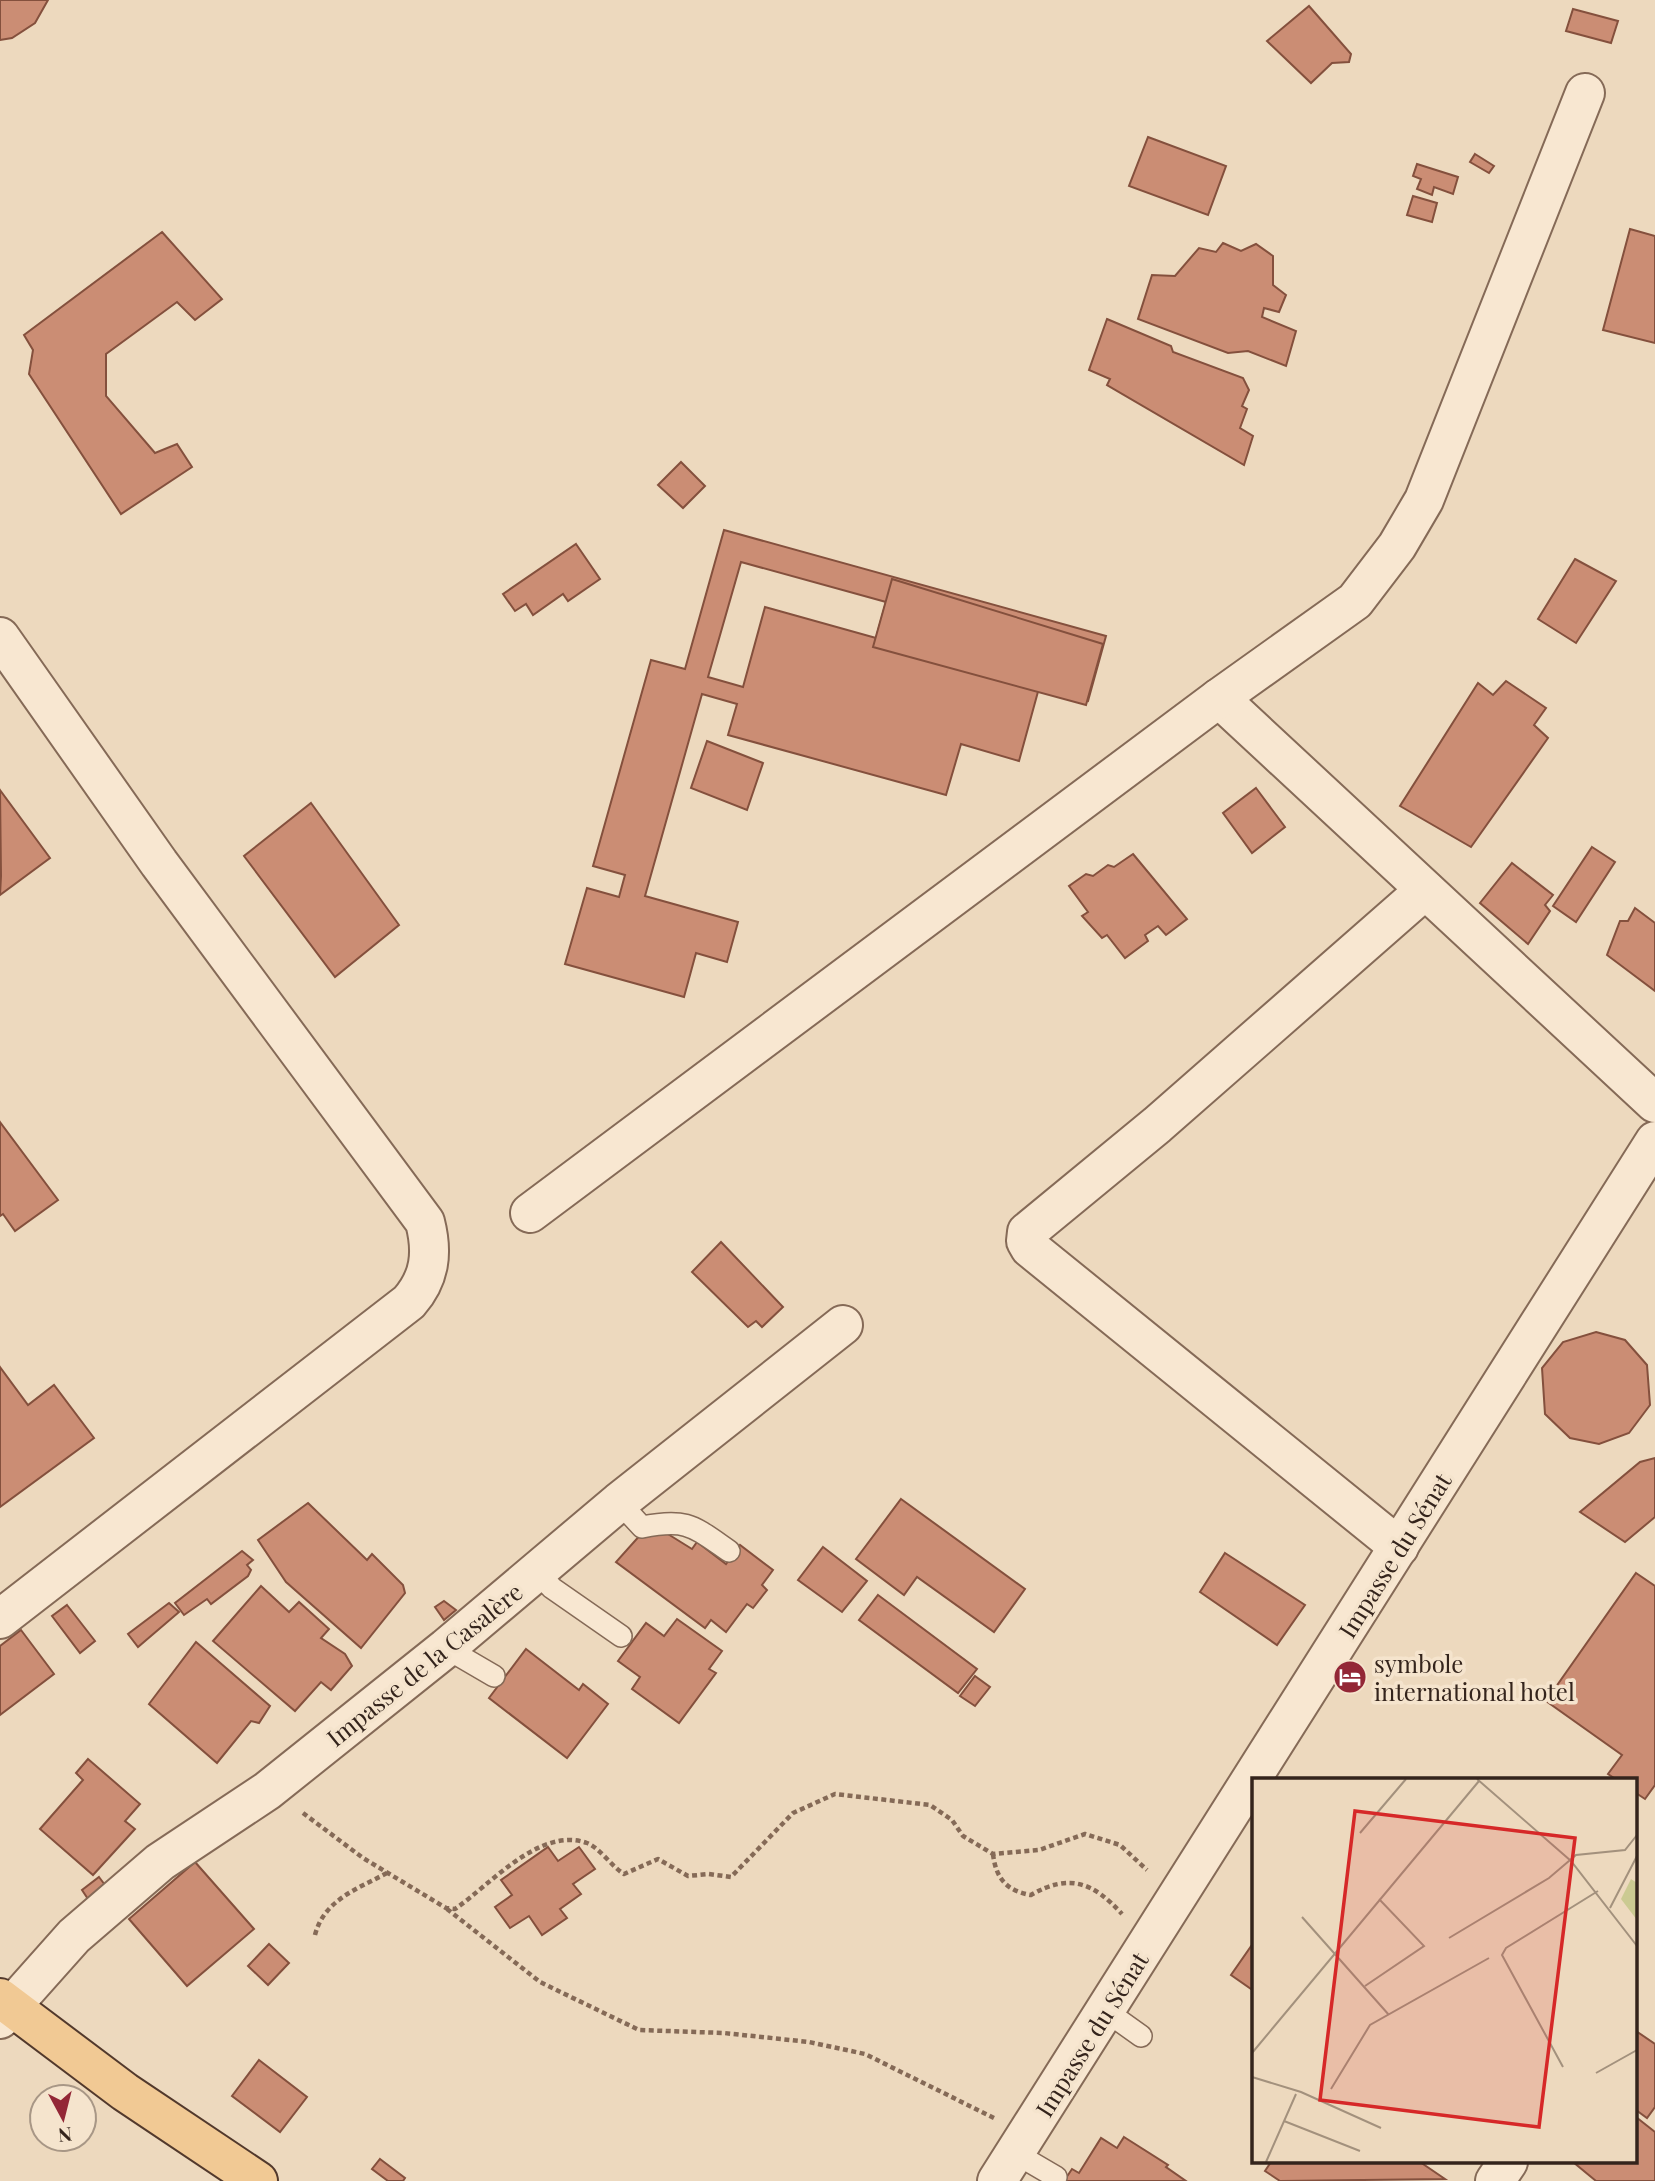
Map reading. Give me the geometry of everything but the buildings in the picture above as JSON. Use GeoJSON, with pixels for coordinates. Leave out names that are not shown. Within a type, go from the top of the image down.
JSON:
{"type":"FeatureCollection","features":[{"type":"Feature","properties":{"kind":"main road"},"geometry":{"type":"LineString","coordinates":[[3,2008],[252,2179]]}},
{"type":"Feature","properties":{"kind":"street"},"geometry":{"type":"LineString","coordinates":[[530,1213],[1219,698],[1355,601],[1396,546],[1424,500],[1586,93]]}},
{"type":"Feature","properties":{"kind":"street"},"geometry":{"type":"LineString","coordinates":[[0,638],[159,863],[425,1222],[431,1245],[422,1287],[409,1303],[0,1619]]}},
{"type":"Feature","properties":{"kind":"street"},"geometry":{"type":"LineString","coordinates":[[1219,698],[1655,1103]]}},
{"type":"Feature","properties":{"kind":"street"},"geometry":{"type":"LineString","coordinates":[[1399,1547],[1030,1248],[1026,1241],[1027,1232],[1157,1125],[1425,890]]}},
{"type":"Feature","properties":{"kind":"street","name":"Impasse du Sénat"},"geometry":{"type":"LineString","coordinates":[[1253,1778],[1655,1141]]}},
{"type":"Feature","properties":{"kind":"street","name":"Impasse de la Casalère"},"geometry":{"type":"LineString","coordinates":[[3,2008],[74,1936],[160,1862],[267,1791],[446,1648],[619,1502],[843,1325]]}},
{"type":"Feature","properties":{"kind":"street","name":"Impasse du Sénat"},"geometry":{"type":"LineString","coordinates":[[1013,2157],[1252,1780]]}},
{"type":"Feature","properties":{"kind":"street"},"geometry":{"type":"LineString","coordinates":[[1495,2181],[1507,2164]]}},
{"type":"Feature","properties":{"kind":"lane"},"geometry":{"type":"LineString","coordinates":[[619,1502],[642,1527],[666,1522],[691,1524],[729,1550]]}},
{"type":"Feature","properties":{"kind":"lane"},"geometry":{"type":"LineString","coordinates":[[537,1572],[552,1588],[621,1636]]}},
{"type":"Feature","properties":{"kind":"lane"},"geometry":{"type":"LineString","coordinates":[[446,1648],[494,1676]]}},
{"type":"Feature","properties":{"kind":"lane"},"geometry":{"type":"LineString","coordinates":[[1106,2011],[1141,2036]]}},
{"type":"Feature","properties":{"kind":"lane"},"geometry":{"type":"LineString","coordinates":[[1013,2157],[1056,2177]]}},
{"type":"Feature","properties":{"kind":"path"},"geometry":{"type":"LineString","coordinates":[[267,1791],[284,1806],[305,1814],[388,1873],[446,1908],[540,1982],[639,2030],[724,2033],[809,2042],[865,2054],[1013,2157]]}},
{"type":"Feature","properties":{"kind":"path"},"geometry":{"type":"LineString","coordinates":[[446,1908],[455,1909],[541,1845],[565,1841],[588,1843],[612,1867],[624,1874],[658,1859],[688,1876],[731,1877],[793,1813],[835,1794],[930,1805],[952,1820],[963,1836],[993,1854],[1039,1850],[1085,1834],[1094,1836],[1120,1845],[1179,1895]]}},
{"type":"Feature","properties":{"kind":"path"},"geometry":{"type":"LineString","coordinates":[[993,1854],[1002,1882],[1017,1893],[1031,1895],[1049,1885],[1071,1880],[1092,1888],[1118,1910],[1148,1944]]}},
{"type":"Feature","properties":{"kind":"path"},"geometry":{"type":"LineString","coordinates":[[315,1935],[320,1917],[342,1897],[388,1873]]}},
{"type":"Feature","properties":{"kind":"place","name":"symbole international hotel"},"geometry":{"type":"Point","coordinates":[1350,1677]}}]}
